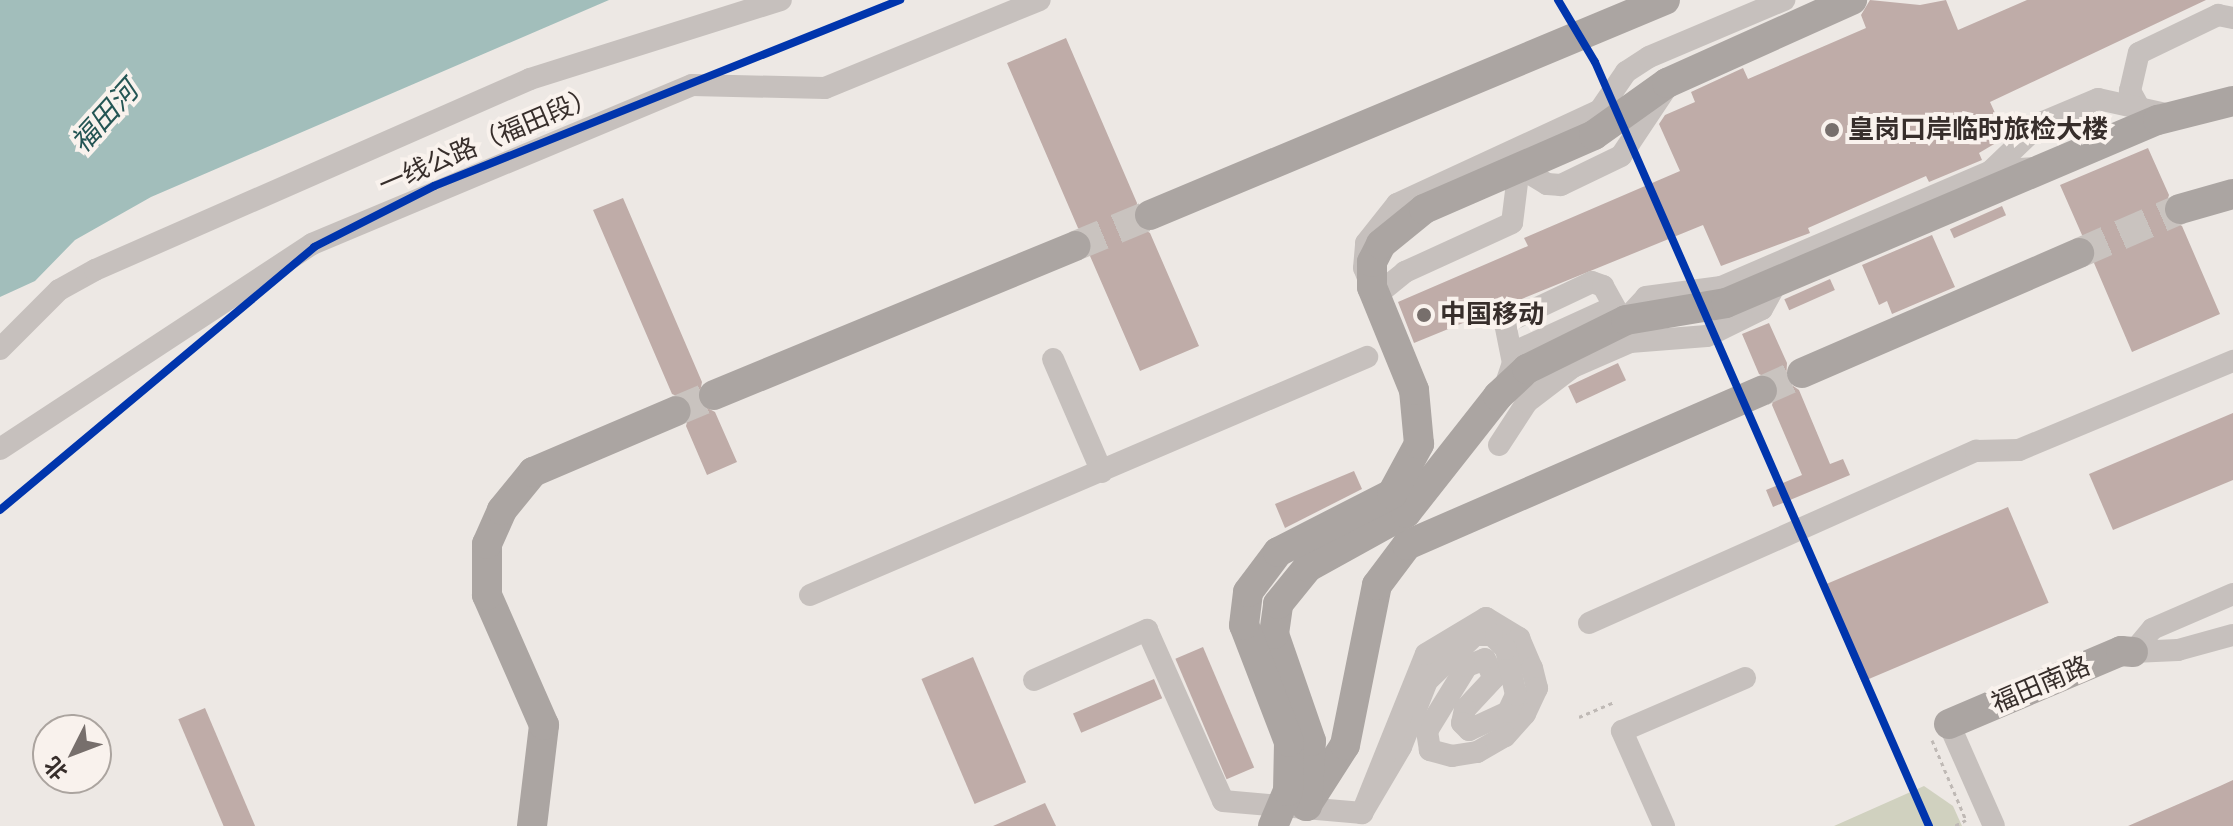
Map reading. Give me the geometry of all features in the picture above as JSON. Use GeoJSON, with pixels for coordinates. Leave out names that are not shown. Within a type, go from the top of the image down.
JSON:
{"type":"FeatureCollection","features":[{"type":"Feature","properties":{"kind":"main road"},"geometry":{"type":"LineString","coordinates":[[1150,215],[1665,0]]}},
{"type":"Feature","properties":{"kind":"main road"},"geometry":{"type":"LineString","coordinates":[[1290,815],[1289,742],[1248,636],[1244,603],[1269,560],[1374,507],[1398,488],[1413,463],[1421,433],[1418,404],[1375,296],[1372,262],[1395,228],[1603,130],[1681,76],[1852,0]]}},
{"type":"Feature","properties":{"kind":"main road"},"geometry":{"type":"LineString","coordinates":[[1290,815],[1310,730],[1277,645],[1278,604],[1308,567],[1406,513],[1504,390],[1548,356],[1618,314],[1707,309],[2172,115],[2233,101]]}},
{"type":"Feature","properties":{"kind":"main road"},"geometry":{"type":"LineString","coordinates":[[2180,209],[2233,194]]}},
{"type":"Feature","properties":{"kind":"main road"},"geometry":{"type":"LineString","coordinates":[[714,395],[1075,246]]}},
{"type":"Feature","properties":{"kind":"main road"},"geometry":{"type":"LineString","coordinates":[[1802,373],[2079,253]]}},
{"type":"Feature","properties":{"kind":"main road"},"geometry":{"type":"LineString","coordinates":[[1290,815],[1345,745],[1374,593],[1407,545],[1762,391]]}},
{"type":"Feature","properties":{"kind":"main road"},"geometry":{"type":"LineString","coordinates":[[532,826],[544,725],[487,595],[484,561],[491,532],[533,472],[676,411]]}},
{"type":"Feature","properties":{"kind":"main road","name":"福田南路"},"geometry":{"type":"LineString","coordinates":[[1939,728],[2121,651],[2133,652]]}},
{"type":"Feature","properties":{"kind":"street"},"geometry":{"type":"LineString","coordinates":[[0,349],[59,290],[95,270],[530,79],[781,0]]}},
{"type":"Feature","properties":{"kind":"street","name":"一线公路（福田段）"},"geometry":{"type":"LineString","coordinates":[[0,449],[312,244],[692,85],[825,88],[1040,0]]}},
{"type":"Feature","properties":{"kind":"street"},"geometry":{"type":"LineString","coordinates":[[1519,167],[1512,223],[1405,272],[1375,296],[1364,268],[1366,243],[1397,204],[1600,110],[1626,72],[1649,57],[1784,0]]}},
{"type":"Feature","properties":{"kind":"street"},"geometry":{"type":"LineString","coordinates":[[2140,109],[2130,91],[2139,53],[2218,15],[2233,18]]}},
{"type":"Feature","properties":{"kind":"street"},"geometry":{"type":"LineString","coordinates":[[1991,171],[2048,119],[2098,99],[2172,115]]}},
{"type":"Feature","properties":{"kind":"street"},"geometry":{"type":"LineString","coordinates":[[1512,353],[1618,314],[1646,297],[1732,283],[1991,171],[2043,167]]}},
{"type":"Feature","properties":{"kind":"street"},"geometry":{"type":"LineString","coordinates":[[1504,390],[1512,353],[1503,333],[1508,319],[1592,282],[1603,286],[1618,314]]}},
{"type":"Feature","properties":{"kind":"street"},"geometry":{"type":"LineString","coordinates":[[1499,445],[1527,402],[1565,372],[1630,342],[1707,336],[1762,309],[1777,282]]}},
{"type":"Feature","properties":{"kind":"street"},"geometry":{"type":"LineString","coordinates":[[810,595],[1367,357]]}},
{"type":"Feature","properties":{"kind":"street"},"geometry":{"type":"LineString","coordinates":[[1053,359],[1102,472]]}},
{"type":"Feature","properties":{"kind":"street"},"geometry":{"type":"LineString","coordinates":[[1589,623],[1976,451],[2019,450],[2233,361]]}},
{"type":"Feature","properties":{"kind":"street"},"geometry":{"type":"LineString","coordinates":[[2133,652],[2152,629],[2233,594]]}},
{"type":"Feature","properties":{"kind":"street"},"geometry":{"type":"LineString","coordinates":[[1486,618],[1503,625],[1519,638],[1537,688],[1525,714],[1505,736],[1477,752],[1452,756],[1430,750],[1427,731],[1467,666],[1485,659],[1494,678],[1465,709],[1462,723],[1469,730],[1508,712],[1516,695],[1506,649],[1492,635],[1475,635],[1427,681],[1401,747],[1362,813],[1426,654],[1486,618]]}},
{"type":"Feature","properties":{"kind":"street"},"geometry":{"type":"LineString","coordinates":[[1034,680],[1147,630],[1223,801],[1290,815],[1362,813]]}},
{"type":"Feature","properties":{"kind":"street"},"geometry":{"type":"LineString","coordinates":[[2133,652],[2178,650],[2233,635]]}},
{"type":"Feature","properties":{"kind":"street"},"geometry":{"type":"LineString","coordinates":[[1664,826],[1622,731],[1745,678]]}},
{"type":"Feature","properties":{"kind":"street"},"geometry":{"type":"LineString","coordinates":[[1939,728],[1994,826]]}},
{"type":"Feature","properties":{"kind":"path"},"geometry":{"type":"LineString","coordinates":[[1579,717],[1614,702]]}},
{"type":"Feature","properties":{"kind":"path"},"geometry":{"type":"LineString","coordinates":[[1939,728],[1966,820],[1954,826]]}},
{"type":"Feature","properties":{"kind":"green space"},"geometry":{"type":"Polygon","coordinates":[[[1924,786],[1953,806],[1962,826],[1834,826],[1924,786]]]}},
{"type":"Feature","properties":{"kind":"water","name":"福田河"},"geometry":{"type":"Polygon","coordinates":[[[0,0],[609,0],[151,197],[75,240],[35,281],[0,297],[0,0]]]}},
{"type":"Feature","properties":{"kind":"building","name":"皇岗口岸临时旅检大楼"},"geometry":{"type":"Polygon","coordinates":[[[1870,0],[1920,5],[1946,0],[1958,30],[2027,0],[2206,0],[1990,102],[2006,137],[1979,153],[1982,160],[1929,182],[1926,176],[1808,228],[1810,233],[1721,266],[1703,225],[1414,343],[1398,302],[1528,246],[1524,238],[1680,171],[1659,124],[1665,115],[1695,102],[1691,92],[1743,68],[1748,79],[1866,28],[1861,15],[1870,0]]]}},
{"type":"Feature","properties":{"kind":"building"},"geometry":{"type":"Polygon","coordinates":[[[1066,38],[1137,203],[1134,223],[1150,233],[1199,346],[1140,371],[1090,256],[1091,238],[1078,228],[1007,63],[1066,38]]]}},
{"type":"Feature","properties":{"kind":"building"},"geometry":{"type":"Polygon","coordinates":[[[2148,148],[2169,195],[2163,215],[2182,226],[2220,314],[2132,352],[2094,263],[2096,247],[2082,235],[2060,185],[2148,148]]]}},
{"type":"Feature","properties":{"kind":"building"},"geometry":{"type":"Polygon","coordinates":[[[623,198],[702,382],[698,403],[715,412],[737,462],[707,475],[686,426],[692,403],[672,394],[593,210],[623,198]]]}},
{"type":"Feature","properties":{"kind":"building"},"geometry":{"type":"Polygon","coordinates":[[[2002,206],[2006,215],[1954,238],[1950,229],[2002,206]]]}},
{"type":"Feature","properties":{"kind":"building"},"geometry":{"type":"Polygon","coordinates":[[[1932,235],[1955,287],[1892,314],[1887,301],[1879,305],[1862,265],[1932,235]]]}},
{"type":"Feature","properties":{"kind":"building"},"geometry":{"type":"Polygon","coordinates":[[[1830,279],[1835,290],[1789,310],[1784,299],[1830,279]]]}},
{"type":"Feature","properties":{"kind":"building"},"geometry":{"type":"Polygon","coordinates":[[[1769,323],[1787,363],[1786,381],[1799,390],[1830,464],[1843,459],[1850,475],[1773,507],[1766,490],[1802,475],[1772,405],[1778,383],[1759,374],[1742,334],[1769,323]]]}},
{"type":"Feature","properties":{"kind":"building"},"geometry":{"type":"Polygon","coordinates":[[[1618,363],[1626,380],[1576,403],[1568,386],[1618,363]]]}},
{"type":"Feature","properties":{"kind":"building"},"geometry":{"type":"Polygon","coordinates":[[[2233,413],[2233,480],[2113,530],[2089,474],[2233,413]]]}},
{"type":"Feature","properties":{"kind":"building"},"geometry":{"type":"Polygon","coordinates":[[[1354,471],[1362,489],[1285,528],[1275,504],[1354,471]]]}},
{"type":"Feature","properties":{"kind":"building"},"geometry":{"type":"Polygon","coordinates":[[[2008,507],[2049,603],[1862,682],[1821,586],[2008,507]]]}},
{"type":"Feature","properties":{"kind":"building"},"geometry":{"type":"Polygon","coordinates":[[[1203,647],[1254,768],[1227,779],[1175,659],[1203,647]]]}},
{"type":"Feature","properties":{"kind":"building"},"geometry":{"type":"Polygon","coordinates":[[[973,657],[1026,782],[975,804],[921,679],[973,657]]]}},
{"type":"Feature","properties":{"kind":"building"},"geometry":{"type":"Polygon","coordinates":[[[1154,679],[1162,698],[1081,733],[1073,713],[1154,679]]]}},
{"type":"Feature","properties":{"kind":"building"},"geometry":{"type":"Polygon","coordinates":[[[205,708],[255,826],[224,826],[178,719],[205,708]]]}},
{"type":"Feature","properties":{"kind":"building"},"geometry":{"type":"Polygon","coordinates":[[[2233,780],[2233,826],[2128,826],[2220,786],[2233,780]]]}},
{"type":"Feature","properties":{"kind":"building"},"geometry":{"type":"Polygon","coordinates":[[[1045,803],[1056,826],[993,826],[1045,803]]]}},
{"type":"Feature","properties":{"kind":"tunnel"},"geometry":{"type":"LineString","coordinates":[[2079,253],[2180,209]]}},
{"type":"Feature","properties":{"kind":"tunnel"},"geometry":{"type":"LineString","coordinates":[[1075,246],[1150,215]]}},
{"type":"Feature","properties":{"kind":"tunnel"},"geometry":{"type":"LineString","coordinates":[[1762,391],[1802,373]]}},
{"type":"Feature","properties":{"kind":"tunnel"},"geometry":{"type":"LineString","coordinates":[[676,411],[714,395]]}},
{"type":"Feature","properties":{"kind":"transit line"},"geometry":{"type":"LineString","coordinates":[[0,510],[314,247],[434,186],[900,0]]}},
{"type":"Feature","properties":{"kind":"transit line"},"geometry":{"type":"LineString","coordinates":[[1558,0],[1595,62],[1929,826]]}},
{"type":"Feature","properties":{"kind":"place","name":"皇岗口岸临时旅检大楼"},"geometry":{"type":"Point","coordinates":[1832,130]}},
{"type":"Feature","properties":{"kind":"place","name":"中国移动"},"geometry":{"type":"Point","coordinates":[1424,315]}}]}
